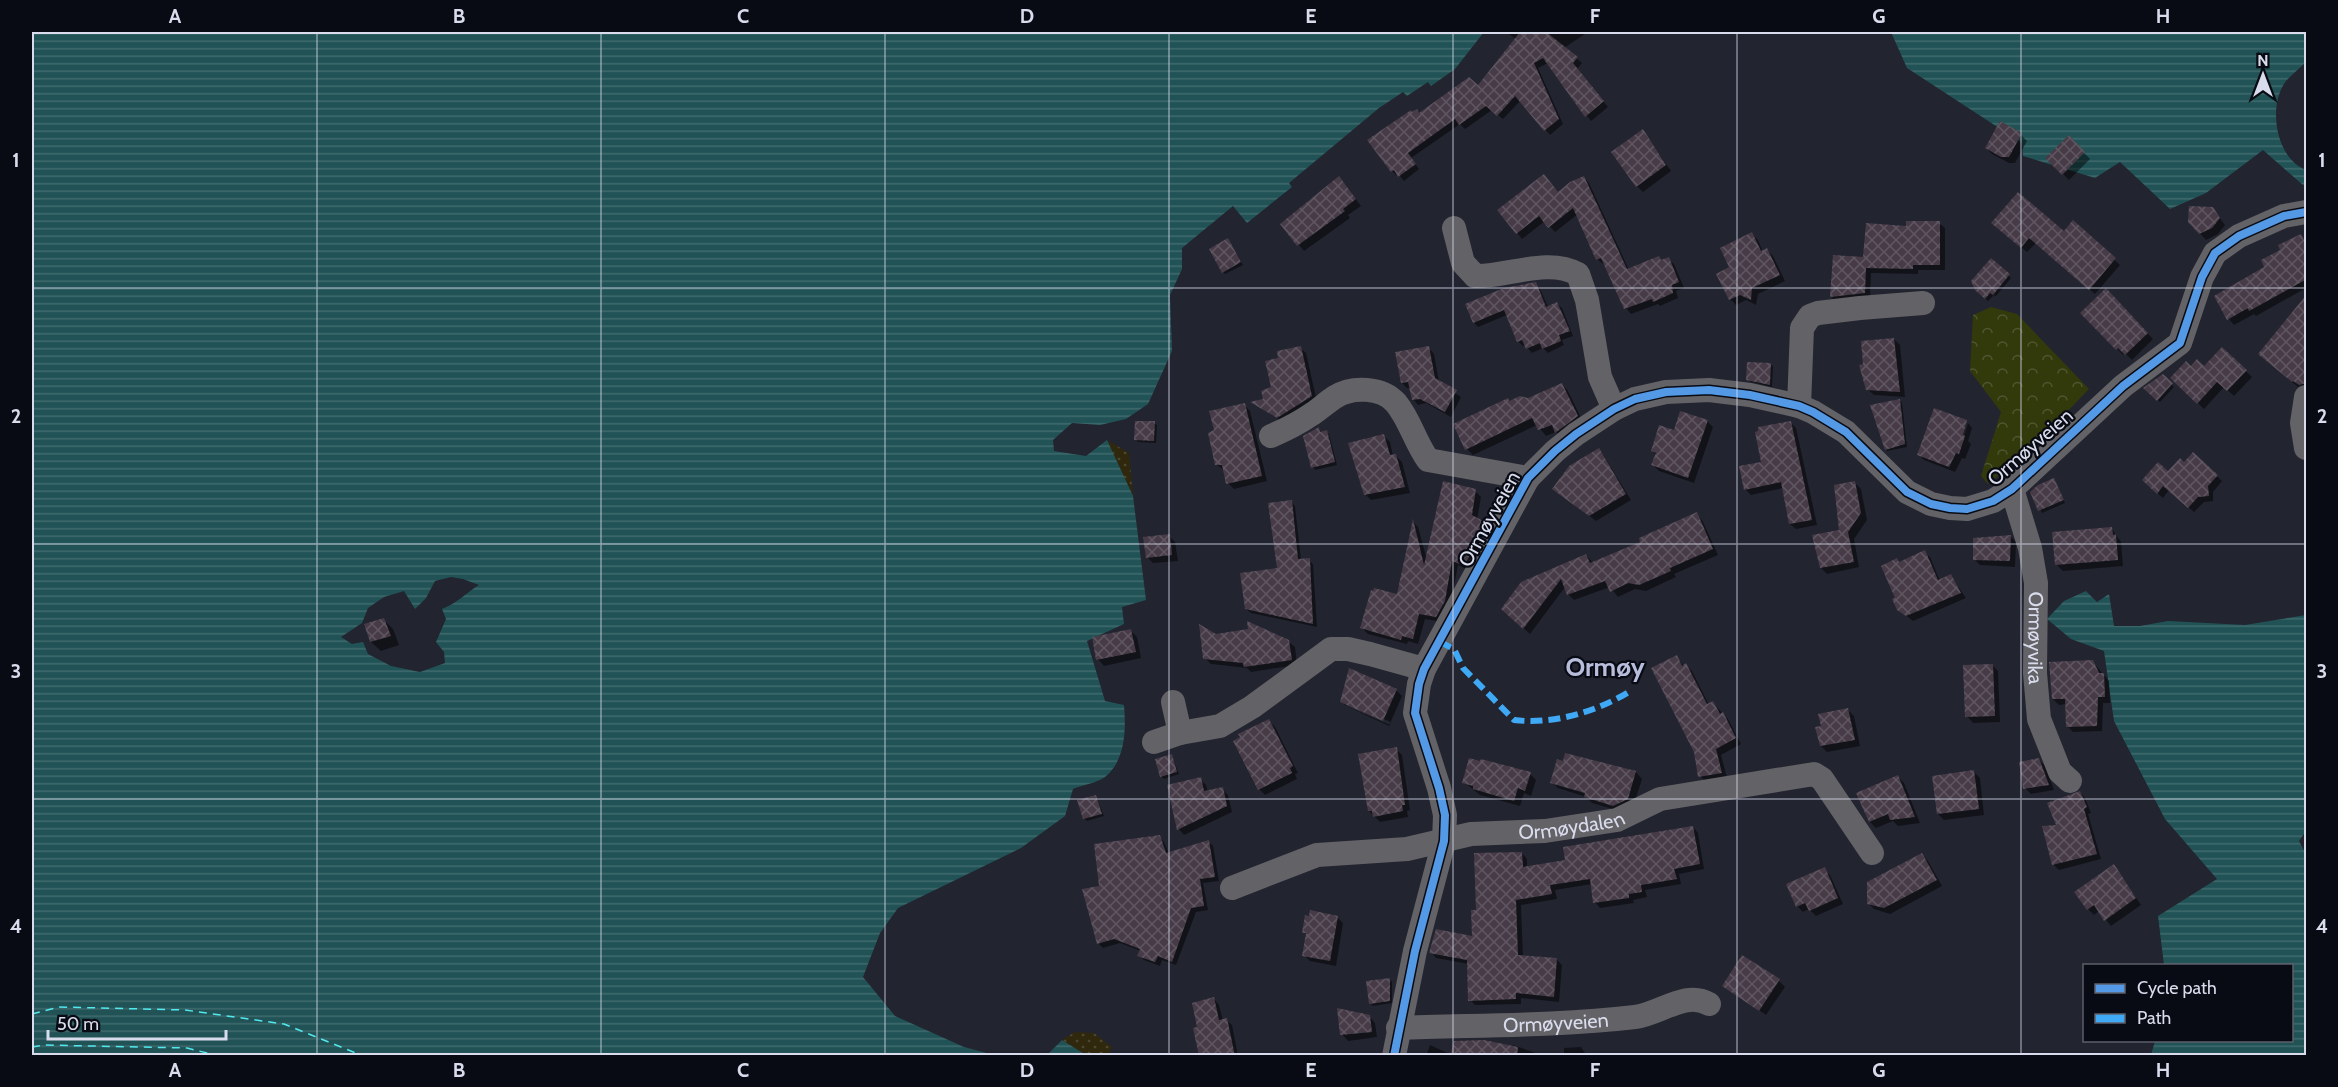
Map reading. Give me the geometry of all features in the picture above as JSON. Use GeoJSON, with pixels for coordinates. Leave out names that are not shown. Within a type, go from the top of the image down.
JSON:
{"type":"FeatureCollection","features":[{"type":"Feature","properties":{"kind":"street","name":"Ormøyveien"},"geometry":{"type":"LineString","coordinates":[[1394,1056],[1415,951],[1444,841],[1445,815],[1416,713],[1419,684],[1424,669],[1528,478],[1563,444],[1614,409],[1651,395],[1688,390],[1750,395],[1799,406],[1846,432],[1906,492],[1918,499],[1950,508],[1967,509],[1993,501],[2012,489],[2123,386],[2180,343],[2202,277],[2215,253],[2239,236],[2284,216],[2307,212]]}},
{"type":"Feature","properties":{"kind":"street"},"geometry":{"type":"LineString","coordinates":[[1455,228],[1463,263],[1475,276],[1537,268],[1569,270],[1578,274],[1587,300],[1600,377],[1614,409]]}},
{"type":"Feature","properties":{"kind":"street"},"geometry":{"type":"LineString","coordinates":[[1799,406],[1802,328],[1810,316],[1860,308],[1923,303]]}},
{"type":"Feature","properties":{"kind":"street","name":"Ormøyveien"},"geometry":{"type":"LineString","coordinates":[[1271,436],[1314,414],[1345,392],[1369,390],[1382,393],[1395,402],[1405,415],[1414,438],[1428,460],[1528,478]]}},
{"type":"Feature","properties":{"kind":"street"},"geometry":{"type":"LineString","coordinates":[[2307,398],[2302,423],[2307,448]]}},
{"type":"Feature","properties":{"kind":"street","name":"Ormøyvika"},"geometry":{"type":"LineString","coordinates":[[2012,489],[2030,548],[2036,584],[2035,673],[2038,719],[2061,772],[2070,782]]}},
{"type":"Feature","properties":{"kind":"street"},"geometry":{"type":"LineString","coordinates":[[1154,742],[1180,733],[1220,726],[1251,707],[1331,650],[1370,654],[1424,669]]}},
{"type":"Feature","properties":{"kind":"street"},"geometry":{"type":"LineString","coordinates":[[1173,702],[1180,733]]}},
{"type":"Feature","properties":{"kind":"street","name":"Ormøydalen"},"geometry":{"type":"LineString","coordinates":[[1232,888],[1317,855],[1407,849],[1471,834],[1545,831],[1617,820],[1660,799],[1814,774],[1819,776],[1828,788],[1872,854]]}},
{"type":"Feature","properties":{"kind":"street","name":"Ormøyveien"},"geometry":{"type":"LineString","coordinates":[[1398,1028],[1535,1024],[1620,1018],[1644,1016],[1690,999],[1699,998],[1708,1004]]}},
{"type":"Feature","properties":{"kind":"sand"},"geometry":{"type":"Polygon","coordinates":[[[1107,440],[1129,453],[1133,496],[1107,440]]]}},
{"type":"Feature","properties":{"kind":"sand"},"geometry":{"type":"Polygon","coordinates":[[[1075,1032],[1094,1033],[1112,1047],[1108,1055],[1086,1055],[1062,1040],[1075,1032]]]}},
{"type":"Feature","properties":{"kind":"green space"},"geometry":{"type":"Polygon","coordinates":[[[1991,307],[2017,314],[2089,389],[2036,444],[1988,484],[1981,476],[2001,412],[1970,371],[1973,315],[1991,307]]]}},
{"type":"Feature","properties":{"kind":"shaded area"},"geometry":{"type":"Polygon","coordinates":[[[32,32],[1484,32],[1455,69],[1431,86],[1428,82],[1407,96],[1403,92],[1379,108],[1289,183],[1292,187],[1247,223],[1233,206],[1182,248],[1182,269],[1170,295],[1172,351],[1148,404],[1126,419],[1100,425],[1072,423],[1053,440],[1054,451],[1086,456],[1107,440],[1133,496],[1146,600],[1122,607],[1124,624],[1087,641],[1105,701],[1124,705],[1125,724],[1121,753],[1112,770],[1105,777],[1073,789],[1065,816],[1021,848],[898,908],[880,933],[863,977],[895,1016],[964,1047],[998,1056],[32,1055],[32,32]],[[451,577],[435,581],[426,598],[415,609],[404,591],[384,597],[368,608],[362,623],[341,637],[352,644],[363,642],[368,654],[391,666],[420,672],[445,663],[444,652],[436,642],[446,619],[442,609],[479,585],[451,577]]]}},
{"type":"Feature","properties":{"kind":"shaded area"},"geometry":{"type":"Polygon","coordinates":[[[1891,32],[2306,32],[2306,62],[2286,81],[2280,92],[2276,117],[2281,144],[2296,164],[2306,170],[2306,182],[2303,185],[2263,150],[2206,193],[2170,209],[2120,162],[2095,178],[2023,156],[2022,143],[1907,68],[1891,32]]]}},
{"type":"Feature","properties":{"kind":"shaded area"},"geometry":{"type":"Polygon","coordinates":[[[2086,591],[2097,602],[2109,594],[2114,626],[2140,626],[2168,621],[2245,625],[2306,615],[2306,831],[2299,841],[2306,854],[2306,1055],[2151,1055],[2155,1042],[2293,1042],[2293,964],[2164,964],[2158,916],[2217,879],[2165,819],[2114,721],[2104,651],[2071,639],[2047,619],[2064,601],[2086,591]]]}},
{"type":"Feature","properties":{"kind":"shaded area"},"geometry":{"type":"Polygon","coordinates":[[[1062,1040],[1086,1055],[1047,1055],[1062,1040]]]}},
{"type":"Feature","properties":{"kind":"building"},"geometry":{"type":"Polygon","coordinates":[[[1520,32],[1546,32],[1578,57],[1573,63],[1604,101],[1585,117],[1543,58],[1534,63],[1559,119],[1544,131],[1515,96],[1497,116],[1486,106],[1459,125],[1455,119],[1408,153],[1416,164],[1398,177],[1394,170],[1391,172],[1367,140],[1411,110],[1412,112],[1417,109],[1419,113],[1469,77],[1478,85],[1520,32]]]}},
{"type":"Feature","properties":{"kind":"building"},"geometry":{"type":"Polygon","coordinates":[[[2000,121],[2022,133],[2009,157],[2001,157],[1985,148],[2000,121]]]}},
{"type":"Feature","properties":{"kind":"building"},"geometry":{"type":"Polygon","coordinates":[[[1643,129],[1666,165],[1636,187],[1611,152],[1643,129]]]}},
{"type":"Feature","properties":{"kind":"building"},"geometry":{"type":"Polygon","coordinates":[[[2069,135],[2085,152],[2062,175],[2045,158],[2069,135]]]}},
{"type":"Feature","properties":{"kind":"building"},"geometry":{"type":"Polygon","coordinates":[[[1544,174],[1558,192],[1570,182],[1584,176],[1627,269],[1659,256],[1661,260],[1669,257],[1679,282],[1672,285],[1673,293],[1653,302],[1652,299],[1624,309],[1601,258],[1596,260],[1573,208],[1548,228],[1539,216],[1516,234],[1497,210],[1544,174]]]}},
{"type":"Feature","properties":{"kind":"building"},"geometry":{"type":"Polygon","coordinates":[[[1339,176],[1356,199],[1343,209],[1345,211],[1297,246],[1280,224],[1339,176]]]}},
{"type":"Feature","properties":{"kind":"building"},"geometry":{"type":"Polygon","coordinates":[[[2018,192],[2064,231],[2073,220],[2116,258],[2089,290],[2029,238],[2021,248],[1991,223],[2018,192]]]}},
{"type":"Feature","properties":{"kind":"building"},"geometry":{"type":"Polygon","coordinates":[[[2189,206],[2213,207],[2220,218],[2212,228],[2199,234],[2188,222],[2189,206]]]}},
{"type":"Feature","properties":{"kind":"building"},"geometry":{"type":"Polygon","coordinates":[[[1906,221],[1940,221],[1940,265],[1913,265],[1913,269],[1866,268],[1865,293],[1830,297],[1833,255],[1863,257],[1866,223],[1906,226],[1906,221]]]}},
{"type":"Feature","properties":{"kind":"building"},"geometry":{"type":"Polygon","coordinates":[[[1752,232],[1761,251],[1767,248],[1780,275],[1752,288],[1751,300],[1740,295],[1729,300],[1716,274],[1729,267],[1720,248],[1752,232]]]}},
{"type":"Feature","properties":{"kind":"building"},"geometry":{"type":"Polygon","coordinates":[[[2301,234],[2307,246],[2307,279],[2249,311],[2248,308],[2227,320],[2214,296],[2264,267],[2261,260],[2280,250],[2278,245],[2301,234]]]}},
{"type":"Feature","properties":{"kind":"building"},"geometry":{"type":"Polygon","coordinates":[[[1228,238],[1241,262],[1222,273],[1209,249],[1228,238]]]}},
{"type":"Feature","properties":{"kind":"building"},"geometry":{"type":"Polygon","coordinates":[[[1991,258],[2010,274],[1993,295],[1990,293],[1985,299],[1975,290],[1971,281],[1991,258]]]}},
{"type":"Feature","properties":{"kind":"building"},"geometry":{"type":"Polygon","coordinates":[[[1536,282],[1546,307],[1557,302],[1570,331],[1559,335],[1561,341],[1542,349],[1540,343],[1526,349],[1522,340],[1517,342],[1504,310],[1473,323],[1465,304],[1504,288],[1536,282]]]}},
{"type":"Feature","properties":{"kind":"building"},"geometry":{"type":"Polygon","coordinates":[[[2106,288],[2148,333],[2125,355],[2118,348],[2116,350],[2080,313],[2106,288]]]}},
{"type":"Feature","properties":{"kind":"building"},"geometry":{"type":"Polygon","coordinates":[[[2307,294],[2307,383],[2299,385],[2292,382],[2258,354],[2307,294]]]}},
{"type":"Feature","properties":{"kind":"building"},"geometry":{"type":"Polygon","coordinates":[[[1894,338],[1900,392],[1866,390],[1859,365],[1863,364],[1861,341],[1894,338]]]}},
{"type":"Feature","properties":{"kind":"building"},"geometry":{"type":"Polygon","coordinates":[[[1301,346],[1312,396],[1277,418],[1250,402],[1263,399],[1261,391],[1271,387],[1265,361],[1278,358],[1277,351],[1301,346]]]}},
{"type":"Feature","properties":{"kind":"building"},"geometry":{"type":"Polygon","coordinates":[[[1429,346],[1435,378],[1457,390],[1445,412],[1420,399],[1412,400],[1408,382],[1401,383],[1395,352],[1429,346]]]}},
{"type":"Feature","properties":{"kind":"building"},"geometry":{"type":"Polygon","coordinates":[[[2222,347],[2247,370],[2227,391],[2217,382],[2197,404],[2170,378],[2186,361],[2191,366],[2197,359],[2204,366],[2222,347]]]}},
{"type":"Feature","properties":{"kind":"building"},"geometry":{"type":"Polygon","coordinates":[[[1747,362],[1771,363],[1770,385],[1746,380],[1747,362]]]}},
{"type":"Feature","properties":{"kind":"building"},"geometry":{"type":"Polygon","coordinates":[[[2163,374],[2173,383],[2157,401],[2143,388],[2163,374]]]}},
{"type":"Feature","properties":{"kind":"building"},"geometry":{"type":"Polygon","coordinates":[[[1562,383],[1578,416],[1555,433],[1552,425],[1538,430],[1532,418],[1465,450],[1453,424],[1508,398],[1509,401],[1520,396],[1528,398],[1562,383]]]}},
{"type":"Feature","properties":{"kind":"building"},"geometry":{"type":"Polygon","coordinates":[[[1900,399],[1905,444],[1885,450],[1870,405],[1900,399]]]}},
{"type":"Feature","properties":{"kind":"building"},"geometry":{"type":"Polygon","coordinates":[[[1245,403],[1262,476],[1226,484],[1222,465],[1215,465],[1208,433],[1214,430],[1209,411],[1245,403]]]}},
{"type":"Feature","properties":{"kind":"building"},"geometry":{"type":"Polygon","coordinates":[[[1934,408],[1967,420],[1959,454],[1956,453],[1949,467],[1917,455],[1934,408]]]}},
{"type":"Feature","properties":{"kind":"building"},"geometry":{"type":"Polygon","coordinates":[[[1680,411],[1708,420],[1688,478],[1651,465],[1656,453],[1651,451],[1659,425],[1674,430],[1680,411]]]}},
{"type":"Feature","properties":{"kind":"building"},"geometry":{"type":"Polygon","coordinates":[[[1135,421],[1155,421],[1154,441],[1134,440],[1135,421]]]}},
{"type":"Feature","properties":{"kind":"building"},"geometry":{"type":"Polygon","coordinates":[[[1791,421],[1812,520],[1789,524],[1781,482],[1744,490],[1739,466],[1761,462],[1755,432],[1758,431],[1758,427],[1791,421]]]}},
{"type":"Feature","properties":{"kind":"building"},"geometry":{"type":"Polygon","coordinates":[[[1319,427],[1320,432],[1327,430],[1335,462],[1311,468],[1303,436],[1319,427]]]}},
{"type":"Feature","properties":{"kind":"building"},"geometry":{"type":"Polygon","coordinates":[[[1384,434],[1390,455],[1396,454],[1405,487],[1364,495],[1348,443],[1384,434]]]}},
{"type":"Feature","properties":{"kind":"building"},"geometry":{"type":"Polygon","coordinates":[[[1599,448],[1626,494],[1589,516],[1552,489],[1569,466],[1599,448]]]}},
{"type":"Feature","properties":{"kind":"building"},"geometry":{"type":"Polygon","coordinates":[[[2193,452],[2218,475],[2208,486],[2209,496],[2198,497],[2188,508],[2163,486],[2157,494],[2142,480],[2158,462],[2168,471],[2180,458],[2184,462],[2193,452]]]}},
{"type":"Feature","properties":{"kind":"building"},"geometry":{"type":"Polygon","coordinates":[[[2054,478],[2064,500],[2038,511],[2030,492],[2038,485],[2054,478]]]}},
{"type":"Feature","properties":{"kind":"building"},"geometry":{"type":"Polygon","coordinates":[[[1443,481],[1476,489],[1472,515],[1487,523],[1464,566],[1452,561],[1445,601],[1436,617],[1419,614],[1413,639],[1402,636],[1401,640],[1360,628],[1371,590],[1373,591],[1374,588],[1397,594],[1413,519],[1424,565],[1443,481]]]}},
{"type":"Feature","properties":{"kind":"building"},"geometry":{"type":"Polygon","coordinates":[[[1855,481],[1861,513],[1848,532],[1854,562],[1820,568],[1812,535],[1839,530],[1834,485],[1855,481]]]}},
{"type":"Feature","properties":{"kind":"building"},"geometry":{"type":"Polygon","coordinates":[[[1292,500],[1298,559],[1310,558],[1313,624],[1245,609],[1240,573],[1277,568],[1268,503],[1292,500]]]}},
{"type":"Feature","properties":{"kind":"building"},"geometry":{"type":"Polygon","coordinates":[[[1697,512],[1713,549],[1670,568],[1671,571],[1639,585],[1628,583],[1610,592],[1605,581],[1567,595],[1561,579],[1523,629],[1501,609],[1521,582],[1586,554],[1590,563],[1640,542],[1639,538],[1697,512]]]}},
{"type":"Feature","properties":{"kind":"building"},"geometry":{"type":"Polygon","coordinates":[[[2112,527],[2113,535],[2116,534],[2118,560],[2055,565],[2052,532],[2112,527]]]}},
{"type":"Feature","properties":{"kind":"building"},"geometry":{"type":"Polygon","coordinates":[[[1170,534],[1172,555],[1146,558],[1143,537],[1170,534]]]}},
{"type":"Feature","properties":{"kind":"building"},"geometry":{"type":"Polygon","coordinates":[[[2011,535],[2010,561],[1973,560],[1973,538],[2011,535]]]}},
{"type":"Feature","properties":{"kind":"building"},"geometry":{"type":"Polygon","coordinates":[[[1925,550],[1938,580],[1951,574],[1961,593],[1906,616],[1897,610],[1892,599],[1895,598],[1881,566],[1897,558],[1899,562],[1925,550]]]}},
{"type":"Feature","properties":{"kind":"building"},"geometry":{"type":"Polygon","coordinates":[[[384,618],[391,636],[370,642],[364,624],[384,618]]]}},
{"type":"Feature","properties":{"kind":"building"},"geometry":{"type":"Polygon","coordinates":[[[1247,621],[1289,640],[1292,660],[1244,667],[1243,663],[1203,659],[1199,624],[1216,634],[1248,629],[1247,621]]]}},
{"type":"Feature","properties":{"kind":"building"},"geometry":{"type":"Polygon","coordinates":[[[1131,629],[1136,652],[1096,660],[1092,637],[1131,629]]]}},
{"type":"Feature","properties":{"kind":"building"},"geometry":{"type":"Polygon","coordinates":[[[1677,655],[1682,666],[1686,663],[1707,704],[1713,701],[1720,714],[1723,712],[1736,738],[1716,749],[1722,773],[1698,777],[1694,752],[1651,668],[1677,655]]]}},
{"type":"Feature","properties":{"kind":"building"},"geometry":{"type":"Polygon","coordinates":[[[2093,660],[2099,673],[2104,673],[2105,697],[2098,697],[2097,726],[2066,727],[2065,699],[2052,699],[2049,662],[2093,660]]]}},
{"type":"Feature","properties":{"kind":"building"},"geometry":{"type":"Polygon","coordinates":[[[1993,664],[1995,716],[1965,717],[1963,665],[1993,664]]]}},
{"type":"Feature","properties":{"kind":"building"},"geometry":{"type":"Polygon","coordinates":[[[1349,668],[1397,689],[1383,721],[1340,702],[1349,668]]]}},
{"type":"Feature","properties":{"kind":"building"},"geometry":{"type":"Polygon","coordinates":[[[1848,708],[1855,740],[1820,746],[1815,727],[1821,726],[1818,714],[1848,708]]]}},
{"type":"Feature","properties":{"kind":"building"},"geometry":{"type":"Polygon","coordinates":[[[1269,719],[1293,766],[1290,768],[1292,773],[1258,790],[1233,741],[1240,737],[1238,734],[1269,719]]]}},
{"type":"Feature","properties":{"kind":"building"},"geometry":{"type":"Polygon","coordinates":[[[1397,747],[1405,805],[1402,805],[1403,811],[1373,817],[1372,811],[1368,811],[1358,754],[1397,747]]]}},
{"type":"Feature","properties":{"kind":"building"},"geometry":{"type":"Polygon","coordinates":[[[1565,753],[1636,771],[1628,799],[1613,806],[1584,797],[1585,793],[1550,783],[1557,759],[1563,761],[1565,753]]]}},
{"type":"Feature","properties":{"kind":"building"},"geometry":{"type":"Polygon","coordinates":[[[1172,754],[1177,772],[1160,777],[1155,759],[1172,754]]]}},
{"type":"Feature","properties":{"kind":"building"},"geometry":{"type":"Polygon","coordinates":[[[1469,758],[1531,772],[1525,791],[1518,788],[1514,801],[1473,789],[1473,786],[1462,783],[1469,758]]]}},
{"type":"Feature","properties":{"kind":"building"},"geometry":{"type":"Polygon","coordinates":[[[2039,758],[2049,785],[2023,789],[2019,762],[2039,758]]]}},
{"type":"Feature","properties":{"kind":"building"},"geometry":{"type":"Polygon","coordinates":[[[1974,770],[1979,809],[1937,814],[1932,776],[1974,770]]]}},
{"type":"Feature","properties":{"kind":"building"},"geometry":{"type":"Polygon","coordinates":[[[1898,775],[1915,817],[1890,820],[1888,814],[1869,822],[1856,793],[1898,775]]]}},
{"type":"Feature","properties":{"kind":"building"},"geometry":{"type":"Polygon","coordinates":[[[1201,777],[1204,791],[1223,787],[1227,806],[1177,830],[1167,785],[1201,777]]]}},
{"type":"Feature","properties":{"kind":"building"},"geometry":{"type":"Polygon","coordinates":[[[2080,791],[2087,807],[2084,809],[2097,854],[2052,865],[2042,826],[2056,825],[2047,803],[2080,791]]]}},
{"type":"Feature","properties":{"kind":"building"},"geometry":{"type":"Polygon","coordinates":[[[1096,795],[1102,814],[1083,819],[1077,800],[1096,795]]]}},
{"type":"Feature","properties":{"kind":"building"},"geometry":{"type":"Polygon","coordinates":[[[1693,826],[1700,864],[1674,869],[1677,879],[1641,885],[1642,892],[1629,894],[1629,898],[1593,903],[1590,879],[1550,885],[1552,894],[1516,900],[1518,955],[1557,958],[1554,997],[1516,993],[1516,999],[1468,1001],[1467,960],[1429,953],[1436,929],[1472,936],[1471,910],[1476,910],[1474,853],[1522,852],[1523,867],[1565,860],[1563,847],[1693,826]]]}},
{"type":"Feature","properties":{"kind":"building"},"geometry":{"type":"Polygon","coordinates":[[[1160,835],[1166,853],[1209,840],[1215,877],[1200,879],[1204,906],[1191,908],[1172,962],[1158,956],[1155,962],[1137,956],[1140,949],[1114,939],[1097,944],[1082,889],[1099,886],[1094,844],[1160,835]]]}},
{"type":"Feature","properties":{"kind":"building"},"geometry":{"type":"Polygon","coordinates":[[[1922,853],[1937,880],[1884,908],[1867,904],[1867,882],[1922,853]]]}},
{"type":"Feature","properties":{"kind":"building"},"geometry":{"type":"Polygon","coordinates":[[[2114,864],[2136,898],[2104,921],[2094,905],[2087,910],[2074,892],[2114,864]]]}},
{"type":"Feature","properties":{"kind":"building"},"geometry":{"type":"Polygon","coordinates":[[[1825,867],[1838,898],[1809,911],[1805,903],[1796,907],[1786,884],[1825,867]]]}},
{"type":"Feature","properties":{"kind":"building"},"geometry":{"type":"Polygon","coordinates":[[[1310,910],[1338,916],[1330,961],[1302,956],[1306,933],[1302,933],[1305,915],[1309,916],[1310,910]]]}},
{"type":"Feature","properties":{"kind":"building"},"geometry":{"type":"Polygon","coordinates":[[[1742,955],[1780,979],[1759,1011],[1722,986],[1742,955]]]}},
{"type":"Feature","properties":{"kind":"building"},"geometry":{"type":"Polygon","coordinates":[[[1390,978],[1390,1001],[1369,1004],[1366,981],[1390,978]]]}},
{"type":"Feature","properties":{"kind":"building"},"geometry":{"type":"Polygon","coordinates":[[[1214,997],[1219,1020],[1227,1018],[1235,1056],[1199,1056],[1193,1028],[1197,1027],[1192,1003],[1214,997]]]}},
{"type":"Feature","properties":{"kind":"building"},"geometry":{"type":"Polygon","coordinates":[[[1337,1008],[1370,1015],[1372,1032],[1340,1035],[1337,1008]]]}},
{"type":"Feature","properties":{"kind":"building"},"geometry":{"type":"Polygon","coordinates":[[[1484,1040],[1518,1047],[1517,1056],[1450,1056],[1454,1041],[1484,1040]]]}},
{"type":"Feature","properties":{"kind":"ferry route"},"geometry":{"type":"LineString","coordinates":[[32,1014],[59,1007],[185,1010],[284,1024],[363,1056]]}},
{"type":"Feature","properties":{"kind":"ferry route"},"geometry":{"type":"LineString","coordinates":[[32,1047],[44,1045],[187,1048],[219,1056]]}},
{"type":"Feature","properties":{"kind":"marked path"},"geometry":{"type":"LineString","coordinates":[[1440,642],[1454,649],[1463,668],[1514,720],[1545,720],[1576,715],[1619,698],[1632,690]]}},
{"type":"Feature","properties":{"kind":"cycle path"},"geometry":{"type":"LineString","coordinates":[[1394,1056],[1415,951],[1444,841],[1445,815],[1439,788],[1415,713],[1419,684],[1424,669],[1528,478],[1555,451],[1614,409],[1635,399],[1666,392],[1709,390],[1750,395],[1799,406],[1813,412],[1846,432],[1907,492],[1931,504],[1967,509],[1993,501],[2012,489],[2123,386],[2180,343],[2202,277],[2215,253],[2239,236],[2284,216],[2306,212]]}},
{"type":"Feature","properties":{"kind":"district","name":"Ormøy"},"geometry":{"type":"Point","coordinates":[1605,667]}}]}
